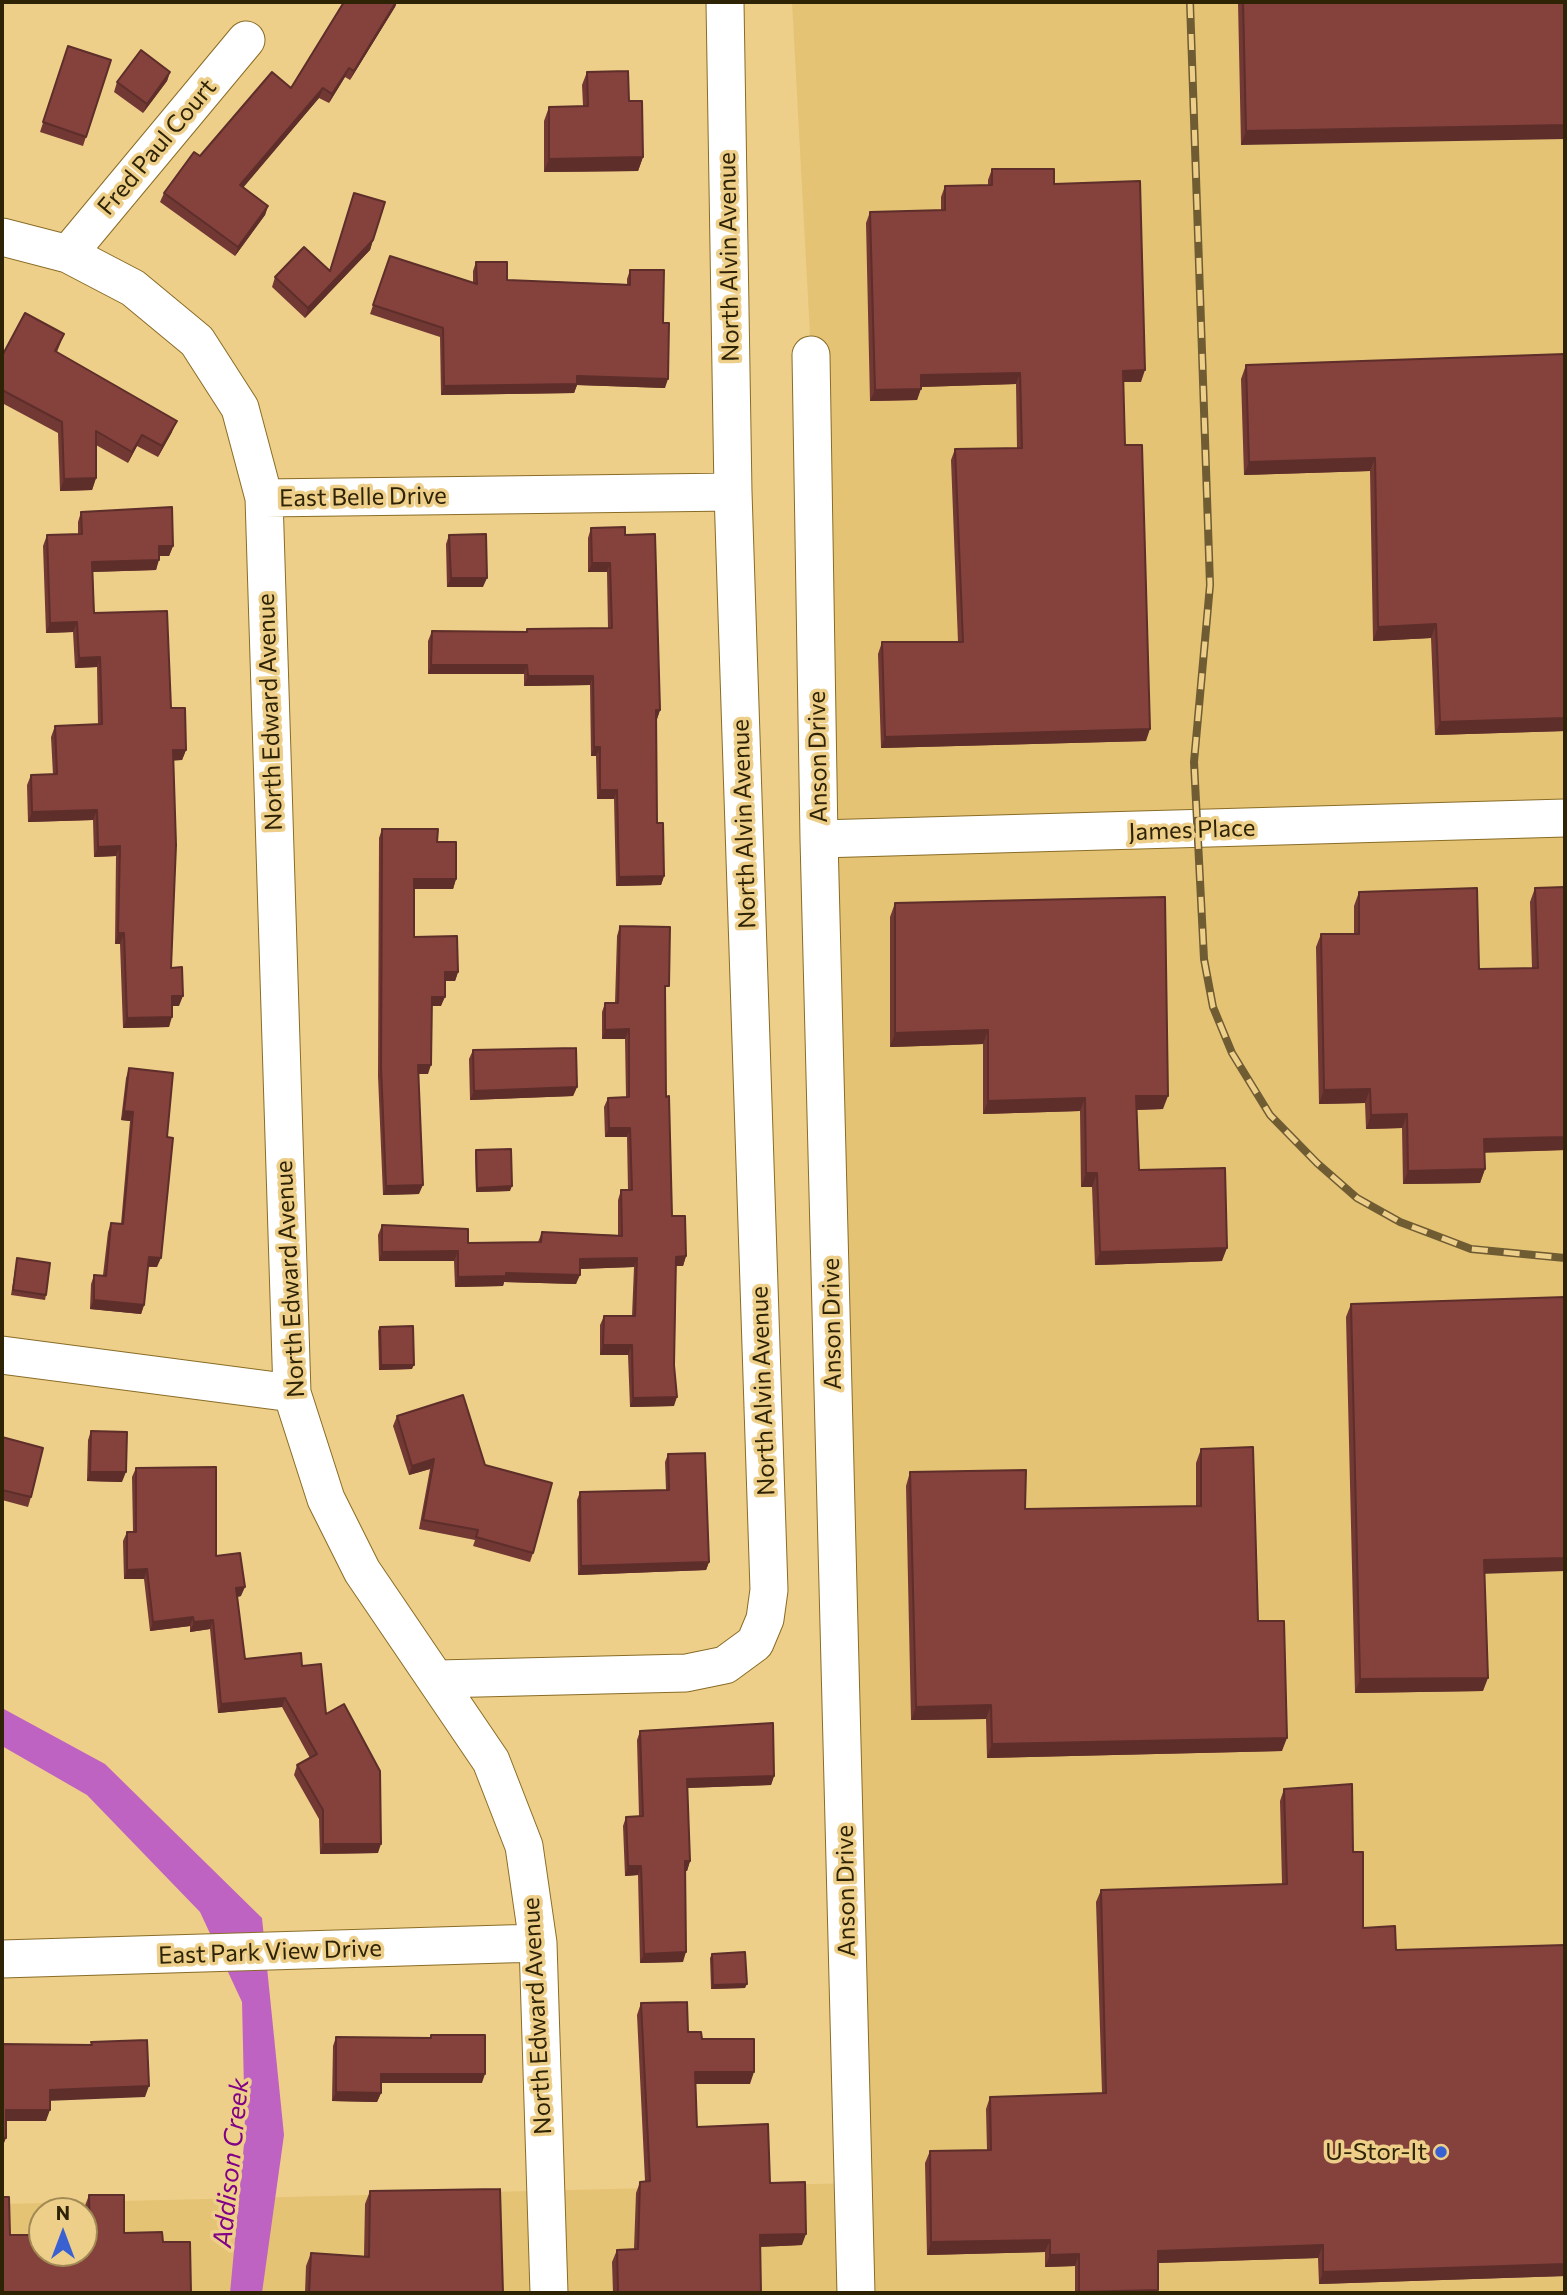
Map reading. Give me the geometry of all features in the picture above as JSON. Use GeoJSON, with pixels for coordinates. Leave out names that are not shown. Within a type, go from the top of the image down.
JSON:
{"type":"FeatureCollection","features":[{"type":"Feature","properties":{"kind":"street","name":"North Alvin Avenue"},"geometry":{"type":"LineString","coordinates":[[438,1679],[686,1673],[725,1665],[755,1643],[765,1619],[769,1590],[733,492],[725,2]]}},
{"type":"Feature","properties":{"kind":"street","name":"Fred Paul Court"},"geometry":{"type":"LineString","coordinates":[[68,254],[246,40]]}},
{"type":"Feature","properties":{"kind":"street","name":"East Belle Drive"},"geometry":{"type":"LineString","coordinates":[[2,237],[68,254],[133,288],[197,341],[240,408],[264,498],[733,492]]}},
{"type":"Feature","properties":{"kind":"street","name":"Anson Drive"},"geometry":{"type":"LineString","coordinates":[[811,355],[819,839],[856,2293]]}},
{"type":"Feature","properties":{"kind":"street","name":"North Edward Avenue"},"geometry":{"type":"LineString","coordinates":[[264,498],[292,1393],[326,1499],[362,1571],[438,1679],[491,1761],[524,1846],[538,1943],[549,2293]]}},
{"type":"Feature","properties":{"kind":"street","name":"James Place"},"geometry":{"type":"LineString","coordinates":[[819,839],[1565,818]]}},
{"type":"Feature","properties":{"kind":"street"},"geometry":{"type":"LineString","coordinates":[[2,1355],[292,1393]]}},
{"type":"Feature","properties":{"kind":"street","name":"East Park View Drive"},"geometry":{"type":"LineString","coordinates":[[2,1959],[538,1943]]}},
{"type":"Feature","properties":{"kind":"shaded area"},"geometry":{"type":"Polygon","coordinates":[[[792,2],[1565,2],[1565,2293],[2,2293],[2,2204],[28,2203],[28,2267],[98,2267],[98,2202],[852,2183],[811,355],[792,2]]]}},
{"type":"Feature","properties":{"kind":"shaded area"},"geometry":{"type":"Polygon","coordinates":[[[2,1708],[105,1764],[262,1918],[284,2135],[262,2293],[230,2293],[245,2133],[242,2002],[200,1912],[87,1795],[2,1746],[2,1708]]]}},
{"type":"Feature","properties":{"kind":"building"},"geometry":{"type":"Polygon","coordinates":[[[344,2],[396,2],[354,71],[349,68],[332,94],[323,88],[240,185],[268,206],[238,247],[164,193],[194,152],[200,156],[272,72],[291,88],[344,2]]]}},
{"type":"Feature","properties":{"kind":"building"},"geometry":{"type":"Polygon","coordinates":[[[1243,2],[1565,2],[1565,125],[1246,131],[1243,2]]]}},
{"type":"Feature","properties":{"kind":"building"},"geometry":{"type":"Polygon","coordinates":[[[68,46],[111,60],[86,137],[43,122],[68,46]]]}},
{"type":"Feature","properties":{"kind":"building"},"geometry":{"type":"Polygon","coordinates":[[[141,50],[170,72],[147,104],[117,82],[141,50]]]}},
{"type":"Feature","properties":{"kind":"building"},"geometry":{"type":"Polygon","coordinates":[[[3,68],[3,125],[2,125],[3,68]]]}},
{"type":"Feature","properties":{"kind":"building"},"geometry":{"type":"Polygon","coordinates":[[[628,71],[629,101],[642,101],[643,157],[549,159],[549,107],[588,106],[587,72],[628,71]]]}},
{"type":"Feature","properties":{"kind":"building"},"geometry":{"type":"Polygon","coordinates":[[[992,169],[1054,169],[1054,184],[1140,181],[1145,370],[1123,371],[1125,445],[1142,445],[1150,729],[885,737],[882,642],[963,642],[955,449],[1022,448],[1020,373],[921,375],[921,389],[875,390],[870,212],[945,210],[945,186],[992,185],[992,169]]]}},
{"type":"Feature","properties":{"kind":"building"},"geometry":{"type":"Polygon","coordinates":[[[354,193],[385,202],[373,240],[308,308],[275,277],[304,247],[330,271],[354,193]]]}},
{"type":"Feature","properties":{"kind":"building"},"geometry":{"type":"Polygon","coordinates":[[[390,256],[477,284],[476,262],[507,262],[507,280],[630,285],[630,270],[664,270],[663,323],[669,323],[668,379],[577,376],[577,384],[444,386],[443,328],[373,305],[390,256]]]}},
{"type":"Feature","properties":{"kind":"building"},"geometry":{"type":"Polygon","coordinates":[[[25,313],[64,334],[55,351],[177,421],[162,446],[142,435],[132,452],[96,431],[96,478],[64,479],[62,422],[2,390],[2,356],[25,313]]]}},
{"type":"Feature","properties":{"kind":"building"},"geometry":{"type":"Polygon","coordinates":[[[1565,354],[1565,718],[1440,722],[1436,624],[1378,627],[1375,458],[1249,462],[1246,365],[1565,354]]]}},
{"type":"Feature","properties":{"kind":"building"},"geometry":{"type":"Polygon","coordinates":[[[172,507],[173,546],[159,546],[159,560],[92,562],[94,613],[167,611],[171,708],[185,708],[186,750],[173,750],[176,845],[171,968],[182,967],[183,996],[172,996],[172,1017],[127,1018],[124,933],[118,933],[120,846],[98,847],[97,810],[32,812],[31,775],[57,774],[55,726],[102,724],[100,657],[79,658],[77,622],[50,623],[47,535],[82,534],[81,512],[172,507]]]}},
{"type":"Feature","properties":{"kind":"building"},"geometry":{"type":"Polygon","coordinates":[[[625,527],[625,535],[655,534],[660,710],[656,710],[657,823],[663,823],[664,876],[619,877],[617,790],[600,790],[600,747],[594,747],[593,676],[528,676],[527,665],[431,665],[432,631],[527,632],[527,629],[612,628],[610,563],[592,563],[591,528],[625,527]]]}},
{"type":"Feature","properties":{"kind":"building"},"geometry":{"type":"Polygon","coordinates":[[[486,534],[487,578],[451,578],[449,535],[486,534]]]}},
{"type":"Feature","properties":{"kind":"building"},"geometry":{"type":"Polygon","coordinates":[[[382,829],[438,829],[437,842],[456,842],[456,879],[414,879],[414,937],[457,936],[458,972],[445,972],[445,997],[432,997],[431,1065],[418,1065],[423,1185],[386,1186],[381,1067],[382,829]]]}},
{"type":"Feature","properties":{"kind":"building"},"geometry":{"type":"Polygon","coordinates":[[[1565,887],[1565,1137],[1484,1139],[1485,1169],[1408,1171],[1407,1114],[1371,1115],[1370,1089],[1324,1090],[1321,934],[1359,934],[1359,892],[1477,888],[1479,969],[1538,968],[1535,888],[1565,887]]]}},
{"type":"Feature","properties":{"kind":"building"},"geometry":{"type":"Polygon","coordinates":[[[1165,897],[1168,1096],[1136,1096],[1139,1170],[1225,1168],[1227,1248],[1100,1252],[1097,1173],[1086,1173],[1085,1098],[988,1101],[988,1030],[895,1033],[895,903],[1165,897]]]}},
{"type":"Feature","properties":{"kind":"building"},"geometry":{"type":"Polygon","coordinates":[[[620,926],[670,927],[669,986],[665,986],[666,1097],[669,1096],[672,1216],[685,1216],[686,1256],[676,1257],[674,1365],[677,1397],[633,1398],[632,1345],[603,1345],[604,1316],[635,1316],[637,1258],[580,1259],[580,1275],[506,1273],[506,1276],[458,1277],[458,1251],[382,1252],[382,1225],[468,1229],[468,1243],[541,1242],[542,1232],[622,1236],[621,1190],[632,1190],[630,1128],[609,1128],[608,1098],[629,1097],[629,1029],[605,1030],[605,1003],[618,1003],[620,926]]]}},
{"type":"Feature","properties":{"kind":"building"},"geometry":{"type":"Polygon","coordinates":[[[576,1048],[577,1087],[474,1091],[473,1050],[576,1048]]]}},
{"type":"Feature","properties":{"kind":"building"},"geometry":{"type":"Polygon","coordinates":[[[129,1068],[173,1073],[167,1137],[173,1138],[161,1258],[149,1257],[144,1305],[94,1300],[94,1275],[106,1276],[111,1223],[123,1224],[133,1112],[124,1111],[129,1068]]]}},
{"type":"Feature","properties":{"kind":"building"},"geometry":{"type":"Polygon","coordinates":[[[511,1149],[512,1186],[477,1188],[476,1150],[511,1149]]]}},
{"type":"Feature","properties":{"kind":"building"},"geometry":{"type":"Polygon","coordinates":[[[17,1258],[50,1263],[46,1295],[13,1290],[17,1258]]]}},
{"type":"Feature","properties":{"kind":"building"},"geometry":{"type":"Polygon","coordinates":[[[1565,1297],[1565,1558],[1484,1560],[1488,1678],[1360,1679],[1351,1304],[1565,1297]]]}},
{"type":"Feature","properties":{"kind":"building"},"geometry":{"type":"Polygon","coordinates":[[[413,1326],[414,1365],[381,1365],[380,1327],[413,1326]]]}},
{"type":"Feature","properties":{"kind":"building"},"geometry":{"type":"Polygon","coordinates":[[[463,1395],[485,1465],[552,1483],[533,1553],[476,1537],[478,1530],[423,1520],[434,1459],[412,1466],[397,1416],[463,1395]]]}},
{"type":"Feature","properties":{"kind":"building"},"geometry":{"type":"Polygon","coordinates":[[[91,1431],[127,1432],[126,1472],[90,1472],[91,1431]]]}},
{"type":"Feature","properties":{"kind":"building"},"geometry":{"type":"Polygon","coordinates":[[[2,1437],[43,1448],[31,1497],[2,1490],[2,1437]]]}},
{"type":"Feature","properties":{"kind":"building"},"geometry":{"type":"Polygon","coordinates":[[[1253,1447],[1258,1621],[1284,1621],[1287,1738],[992,1744],[991,1705],[916,1707],[910,1472],[1026,1470],[1025,1509],[1201,1506],[1201,1449],[1253,1447]]]}},
{"type":"Feature","properties":{"kind":"building"},"geometry":{"type":"Polygon","coordinates":[[[705,1453],[709,1562],[581,1566],[580,1492],[669,1490],[668,1454],[705,1453]]]}},
{"type":"Feature","properties":{"kind":"building"},"geometry":{"type":"Polygon","coordinates":[[[216,1467],[216,1556],[240,1553],[245,1587],[236,1588],[245,1659],[301,1653],[302,1666],[321,1664],[326,1714],[344,1704],[380,1771],[381,1844],[323,1844],[323,1810],[297,1765],[317,1754],[285,1698],[221,1704],[213,1620],[194,1622],[193,1617],[153,1622],[147,1569],[127,1570],[127,1532],[136,1532],[136,1468],[216,1467]]]}},
{"type":"Feature","properties":{"kind":"building"},"geometry":{"type":"Polygon","coordinates":[[[773,1723],[774,1776],[687,1779],[690,1861],[685,1861],[686,1952],[644,1954],[641,1866],[628,1866],[626,1817],[643,1816],[640,1731],[773,1723]]]}},
{"type":"Feature","properties":{"kind":"building"},"geometry":{"type":"Polygon","coordinates":[[[1352,1784],[1353,1852],[1363,1852],[1363,1928],[1395,1926],[1396,1950],[1565,1945],[1565,2264],[1323,2272],[1323,2245],[1158,2251],[1158,2290],[1079,2292],[1079,2254],[1050,2255],[1050,2240],[931,2242],[930,2151],[991,2150],[990,2097],[1106,2093],[1101,1890],[1287,1884],[1284,1789],[1352,1784]]]}},
{"type":"Feature","properties":{"kind":"building"},"geometry":{"type":"Polygon","coordinates":[[[745,1952],[747,1984],[713,1985],[712,1954],[745,1952]]]}},
{"type":"Feature","properties":{"kind":"building"},"geometry":{"type":"Polygon","coordinates":[[[687,2002],[688,2032],[701,2032],[702,2039],[754,2039],[754,2072],[695,2072],[697,2127],[768,2124],[770,2183],[805,2182],[806,2234],[760,2235],[761,2293],[618,2293],[617,2250],[638,2249],[640,2182],[650,2181],[641,2003],[687,2002]]]}},
{"type":"Feature","properties":{"kind":"building"},"geometry":{"type":"Polygon","coordinates":[[[431,2035],[485,2035],[485,2074],[381,2074],[381,2093],[336,2092],[336,2037],[431,2038],[431,2035]]]}},
{"type":"Feature","properties":{"kind":"building"},"geometry":{"type":"Polygon","coordinates":[[[147,2040],[149,2086],[50,2090],[50,2110],[6,2110],[6,2138],[2,2138],[2,2044],[92,2045],[91,2042],[147,2040]]]}},
{"type":"Feature","properties":{"kind":"building"},"geometry":{"type":"Polygon","coordinates":[[[500,2189],[503,2293],[309,2293],[311,2253],[369,2257],[370,2191],[500,2189]]]}},
{"type":"Feature","properties":{"kind":"building"},"geometry":{"type":"Polygon","coordinates":[[[124,2195],[124,2233],[162,2232],[163,2242],[190,2242],[191,2293],[2,2293],[2,2197],[9,2197],[10,2235],[28,2235],[28,2267],[98,2267],[98,2197],[89,2197],[124,2195]]]}},
{"type":"Feature","properties":{"kind":"railway"},"geometry":{"type":"LineString","coordinates":[[1190,2],[1210,585],[1194,762],[1204,959],[1213,1007],[1232,1053],[1270,1115],[1317,1163],[1357,1198],[1400,1222],[1471,1249],[1565,1258]]}},
{"type":"Feature","properties":{"kind":"place","name":"U-Stor-It"},"geometry":{"type":"Point","coordinates":[1441,2152]}},
{"type":"Feature","properties":{"kind":"water label","name":"Addison Creek"},"geometry":{"type":"Point","coordinates":[231,2163]}}]}
